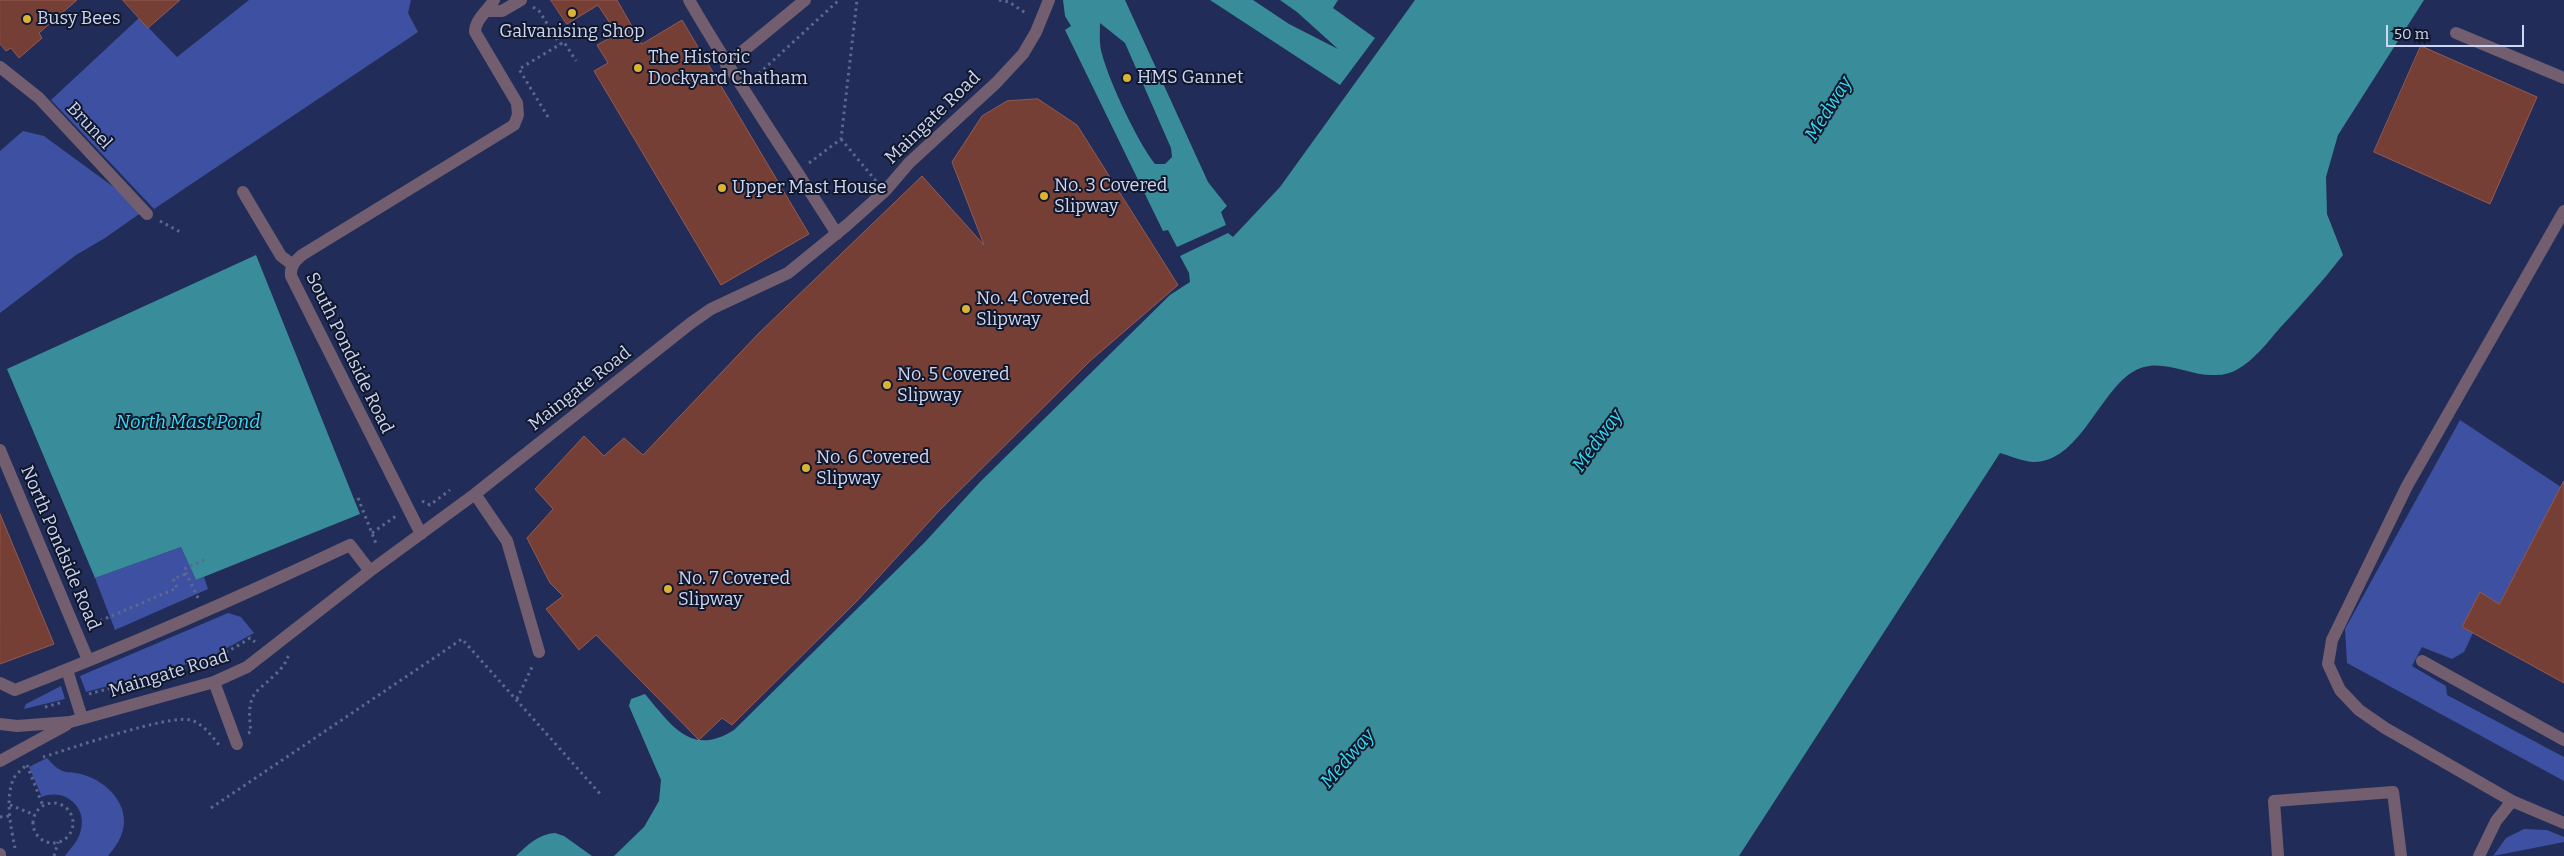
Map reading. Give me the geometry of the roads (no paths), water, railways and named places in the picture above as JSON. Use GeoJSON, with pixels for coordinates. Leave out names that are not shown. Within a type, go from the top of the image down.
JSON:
{"type":"FeatureCollection","features":[{"type":"Feature","properties":{"kind":"street"},"geometry":{"type":"LineString","coordinates":[[689,0],[726,65],[798,171],[836,234]]}},
{"type":"Feature","properties":{"kind":"street"},"geometry":{"type":"LineString","coordinates":[[726,65],[805,0]]}},
{"type":"Feature","properties":{"kind":"street","name":"Maingate Road"},"geometry":{"type":"LineString","coordinates":[[76,720],[214,682],[260,658],[370,571],[475,494],[691,323],[711,309],[788,273],[885,191],[909,163],[996,84],[1029,46],[1049,0]]}},
{"type":"Feature","properties":{"kind":"street"},"geometry":{"type":"LineString","coordinates":[[292,265],[302,255],[514,125],[518,115],[517,103],[475,32],[477,22],[491,6],[502,11],[524,1]]}},
{"type":"Feature","properties":{"kind":"street"},"geometry":{"type":"LineString","coordinates":[[2456,33],[2564,78]]}},
{"type":"Feature","properties":{"kind":"street","name":"Brunel"},"geometry":{"type":"LineString","coordinates":[[0,67],[39,98],[147,214]]}},
{"type":"Feature","properties":{"kind":"street","name":"South Pondside Road"},"geometry":{"type":"LineString","coordinates":[[243,192],[281,256],[292,265],[292,276],[421,534]]}},
{"type":"Feature","properties":{"kind":"street"},"geometry":{"type":"LineString","coordinates":[[2564,211],[2407,486],[2332,640],[2328,664],[2340,690],[2359,710],[2385,728],[2512,801],[2564,823]]}},
{"type":"Feature","properties":{"kind":"street","name":"North Pondside Road"},"geometry":{"type":"LineString","coordinates":[[0,450],[88,660]]}},
{"type":"Feature","properties":{"kind":"street"},"geometry":{"type":"LineString","coordinates":[[475,494],[508,540],[539,652]]}},
{"type":"Feature","properties":{"kind":"street"},"geometry":{"type":"LineString","coordinates":[[0,683],[15,690],[67,670],[204,612],[350,544],[370,571]]}},
{"type":"Feature","properties":{"kind":"street"},"geometry":{"type":"LineString","coordinates":[[2422,661],[2564,740]]}},
{"type":"Feature","properties":{"kind":"street"},"geometry":{"type":"LineString","coordinates":[[67,670],[76,698],[76,720]]}},
{"type":"Feature","properties":{"kind":"street"},"geometry":{"type":"LineString","coordinates":[[214,682],[237,744]]}},
{"type":"Feature","properties":{"kind":"street"},"geometry":{"type":"LineString","coordinates":[[0,724],[17,726],[76,720]]}},
{"type":"Feature","properties":{"kind":"street"},"geometry":{"type":"LineString","coordinates":[[0,761],[76,720]]}},
{"type":"Feature","properties":{"kind":"street"},"geometry":{"type":"LineString","coordinates":[[2278,856],[2274,801],[2393,792],[2401,856]]}},
{"type":"Feature","properties":{"kind":"street"},"geometry":{"type":"LineString","coordinates":[[2479,856],[2496,821],[2512,801]]}},
{"type":"Feature","properties":{"kind":"water"},"geometry":{"type":"Polygon","coordinates":[[[1063,0],[1125,0],[1208,182],[1227,206],[1221,212],[1226,225],[1177,247],[1168,230],[1163,231],[1065,30],[1071,26],[1065,16],[1063,0]],[[1100,23],[1102,54],[1125,111],[1155,164],[1165,164],[1172,157],[1171,148],[1125,43],[1100,23]]]}},
{"type":"Feature","properties":{"kind":"water"},"geometry":{"type":"Polygon","coordinates":[[[1210,0],[1253,0],[1289,24],[1338,49],[1297,12],[1280,0],[1338,0],[1333,8],[1375,38],[1340,85],[1210,0]]]}},
{"type":"Feature","properties":{"kind":"water","name":"Medway"},"geometry":{"type":"Polygon","coordinates":[[[1415,0],[2424,0],[2338,135],[2326,177],[2327,214],[2343,255],[2335,265],[2260,351],[2238,369],[2222,375],[2205,375],[2162,366],[2141,368],[2131,373],[2119,383],[2087,426],[2063,451],[2049,459],[2033,462],[2000,453],[1739,856],[614,856],[644,827],[659,801],[661,780],[629,706],[631,699],[645,694],[674,727],[694,739],[719,738],[734,730],[925,542],[980,482],[1170,295],[1190,282],[1189,273],[1180,256],[1228,233],[1233,237],[1280,187],[1415,0]]]}},
{"type":"Feature","properties":{"kind":"water","name":"North Mast Pond"},"geometry":{"type":"Polygon","coordinates":[[[256,255],[360,514],[196,580],[181,547],[95,578],[7,369],[256,255]]]}},
{"type":"Feature","properties":{"kind":"water"},"geometry":{"type":"Polygon","coordinates":[[[555,833],[564,836],[592,856],[516,856],[529,844],[544,835],[555,833]]]}},
{"type":"Feature","properties":{"kind":"place","name":"Galvanising Shop"},"geometry":{"type":"Point","coordinates":[572,13]}},
{"type":"Feature","properties":{"kind":"place","name":"Busy Bees"},"geometry":{"type":"Point","coordinates":[27,19]}},
{"type":"Feature","properties":{"kind":"place","name":"The Historic Dockyard Chatham"},"geometry":{"type":"Point","coordinates":[638,68]}},
{"type":"Feature","properties":{"kind":"place","name":"HMS Gannet"},"geometry":{"type":"Point","coordinates":[1127,78]}},
{"type":"Feature","properties":{"kind":"place","name":"Upper Mast House"},"geometry":{"type":"Point","coordinates":[722,188]}},
{"type":"Feature","properties":{"kind":"place","name":"No. 3 Covered Slipway"},"geometry":{"type":"Point","coordinates":[1044,196]}},
{"type":"Feature","properties":{"kind":"place","name":"No. 4 Covered Slipway"},"geometry":{"type":"Point","coordinates":[966,309]}},
{"type":"Feature","properties":{"kind":"place","name":"No. 5 Covered Slipway"},"geometry":{"type":"Point","coordinates":[887,385]}},
{"type":"Feature","properties":{"kind":"place","name":"No. 6 Covered Slipway"},"geometry":{"type":"Point","coordinates":[806,468]}},
{"type":"Feature","properties":{"kind":"place","name":"No. 7 Covered Slipway"},"geometry":{"type":"Point","coordinates":[668,589]}}]}
